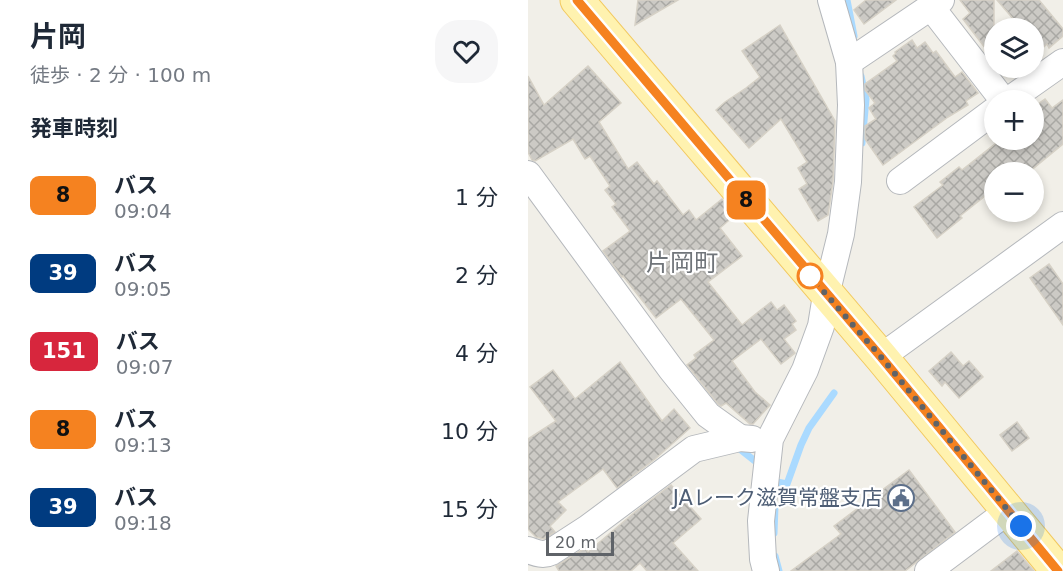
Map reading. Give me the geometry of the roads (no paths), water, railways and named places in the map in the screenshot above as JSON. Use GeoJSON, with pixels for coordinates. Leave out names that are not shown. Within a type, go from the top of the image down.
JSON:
{"type":"FeatureCollection","features":[{"type":"Feature","properties":{"kind":"main road"},"geometry":{"type":"LineString","coordinates":[[577,0],[881,357],[1058,571]]}},
{"type":"Feature","properties":{"kind":"street"},"geometry":{"type":"LineString","coordinates":[[766,571],[761,521],[770,439],[805,369],[821,326],[826,294],[841,234],[848,182],[851,105],[849,62],[831,0]]}},
{"type":"Feature","properties":{"kind":"street"},"geometry":{"type":"LineString","coordinates":[[849,62],[936,4],[996,90]]}},
{"type":"Feature","properties":{"kind":"street"},"geometry":{"type":"LineString","coordinates":[[1023,90],[1063,62]]}},
{"type":"Feature","properties":{"kind":"street"},"geometry":{"type":"LineString","coordinates":[[900,181],[984,118]]}},
{"type":"Feature","properties":{"kind":"street"},"geometry":{"type":"LineString","coordinates":[[528,174],[708,416],[740,438]]}},
{"type":"Feature","properties":{"kind":"street"},"geometry":{"type":"LineString","coordinates":[[881,357],[1063,225]]}},
{"type":"Feature","properties":{"kind":"street"},"geometry":{"type":"LineString","coordinates":[[542,558],[588,528],[694,449],[740,438],[770,439]]}},
{"type":"Feature","properties":{"kind":"street"},"geometry":{"type":"LineString","coordinates":[[928,571],[1008,511]]}},
{"type":"Feature","properties":{"kind":"waterway"},"geometry":{"type":"LineString","coordinates":[[847,0],[854,36]]}},
{"type":"Feature","properties":{"kind":"waterway"},"geometry":{"type":"LineString","coordinates":[[861,76],[866,99],[862,143]]}},
{"type":"Feature","properties":{"kind":"waterway"},"geometry":{"type":"LineString","coordinates":[[773,477],[777,482],[787,484],[809,428],[834,393]]}},
{"type":"Feature","properties":{"kind":"waterway"},"geometry":{"type":"LineString","coordinates":[[736,446],[760,465]]}},
{"type":"Feature","properties":{"kind":"waterway"},"geometry":{"type":"LineString","coordinates":[[774,533],[775,506]]}},
{"type":"Feature","properties":{"kind":"waterway"},"geometry":{"type":"LineString","coordinates":[[775,556],[779,571]]}},
{"type":"Feature","properties":{"kind":"place","name":"JAレーク滋賀常盤支店"},"geometry":{"type":"Point","coordinates":[901,498]}},
{"type":"Feature","properties":{"kind":"district","name":"片岡町"},"geometry":{"type":"Point","coordinates":[682,263]}}]}
